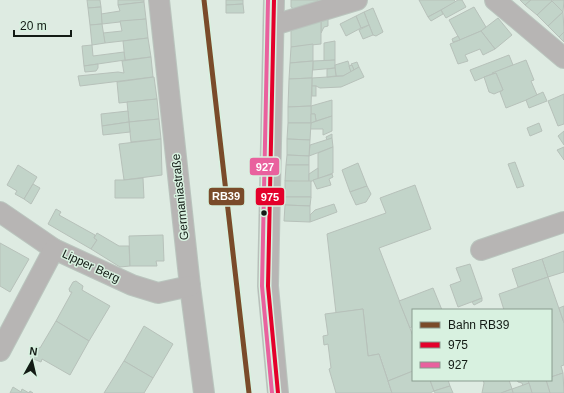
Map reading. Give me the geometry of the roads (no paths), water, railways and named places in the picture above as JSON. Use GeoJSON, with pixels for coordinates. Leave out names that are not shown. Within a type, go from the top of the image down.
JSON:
{"type":"FeatureCollection","features":[{"type":"Feature","properties":{"kind":"street","name":"Germaniastraße"},"geometry":{"type":"LineString","coordinates":[[159,0],[190,286],[204,393]]}},
{"type":"Feature","properties":{"kind":"street"},"geometry":{"type":"LineString","coordinates":[[274,0],[269,169],[268,286],[278,393]]}},
{"type":"Feature","properties":{"kind":"street"},"geometry":{"type":"LineString","coordinates":[[274,25],[357,0]]}},
{"type":"Feature","properties":{"kind":"street"},"geometry":{"type":"LineString","coordinates":[[495,0],[564,58]]}},
{"type":"Feature","properties":{"kind":"street","name":"Lipper Berg"},"geometry":{"type":"LineString","coordinates":[[0,212],[54,248],[132,285],[158,293],[190,286]]}},
{"type":"Feature","properties":{"kind":"street"},"geometry":{"type":"LineString","coordinates":[[481,250],[564,222]]}},
{"type":"Feature","properties":{"kind":"street"},"geometry":{"type":"LineString","coordinates":[[0,351],[54,248]]}},
{"type":"Feature","properties":{"kind":"rail line","name":"RB39"},"geometry":{"type":"LineString","coordinates":[[204,0],[249,393]]}}]}
